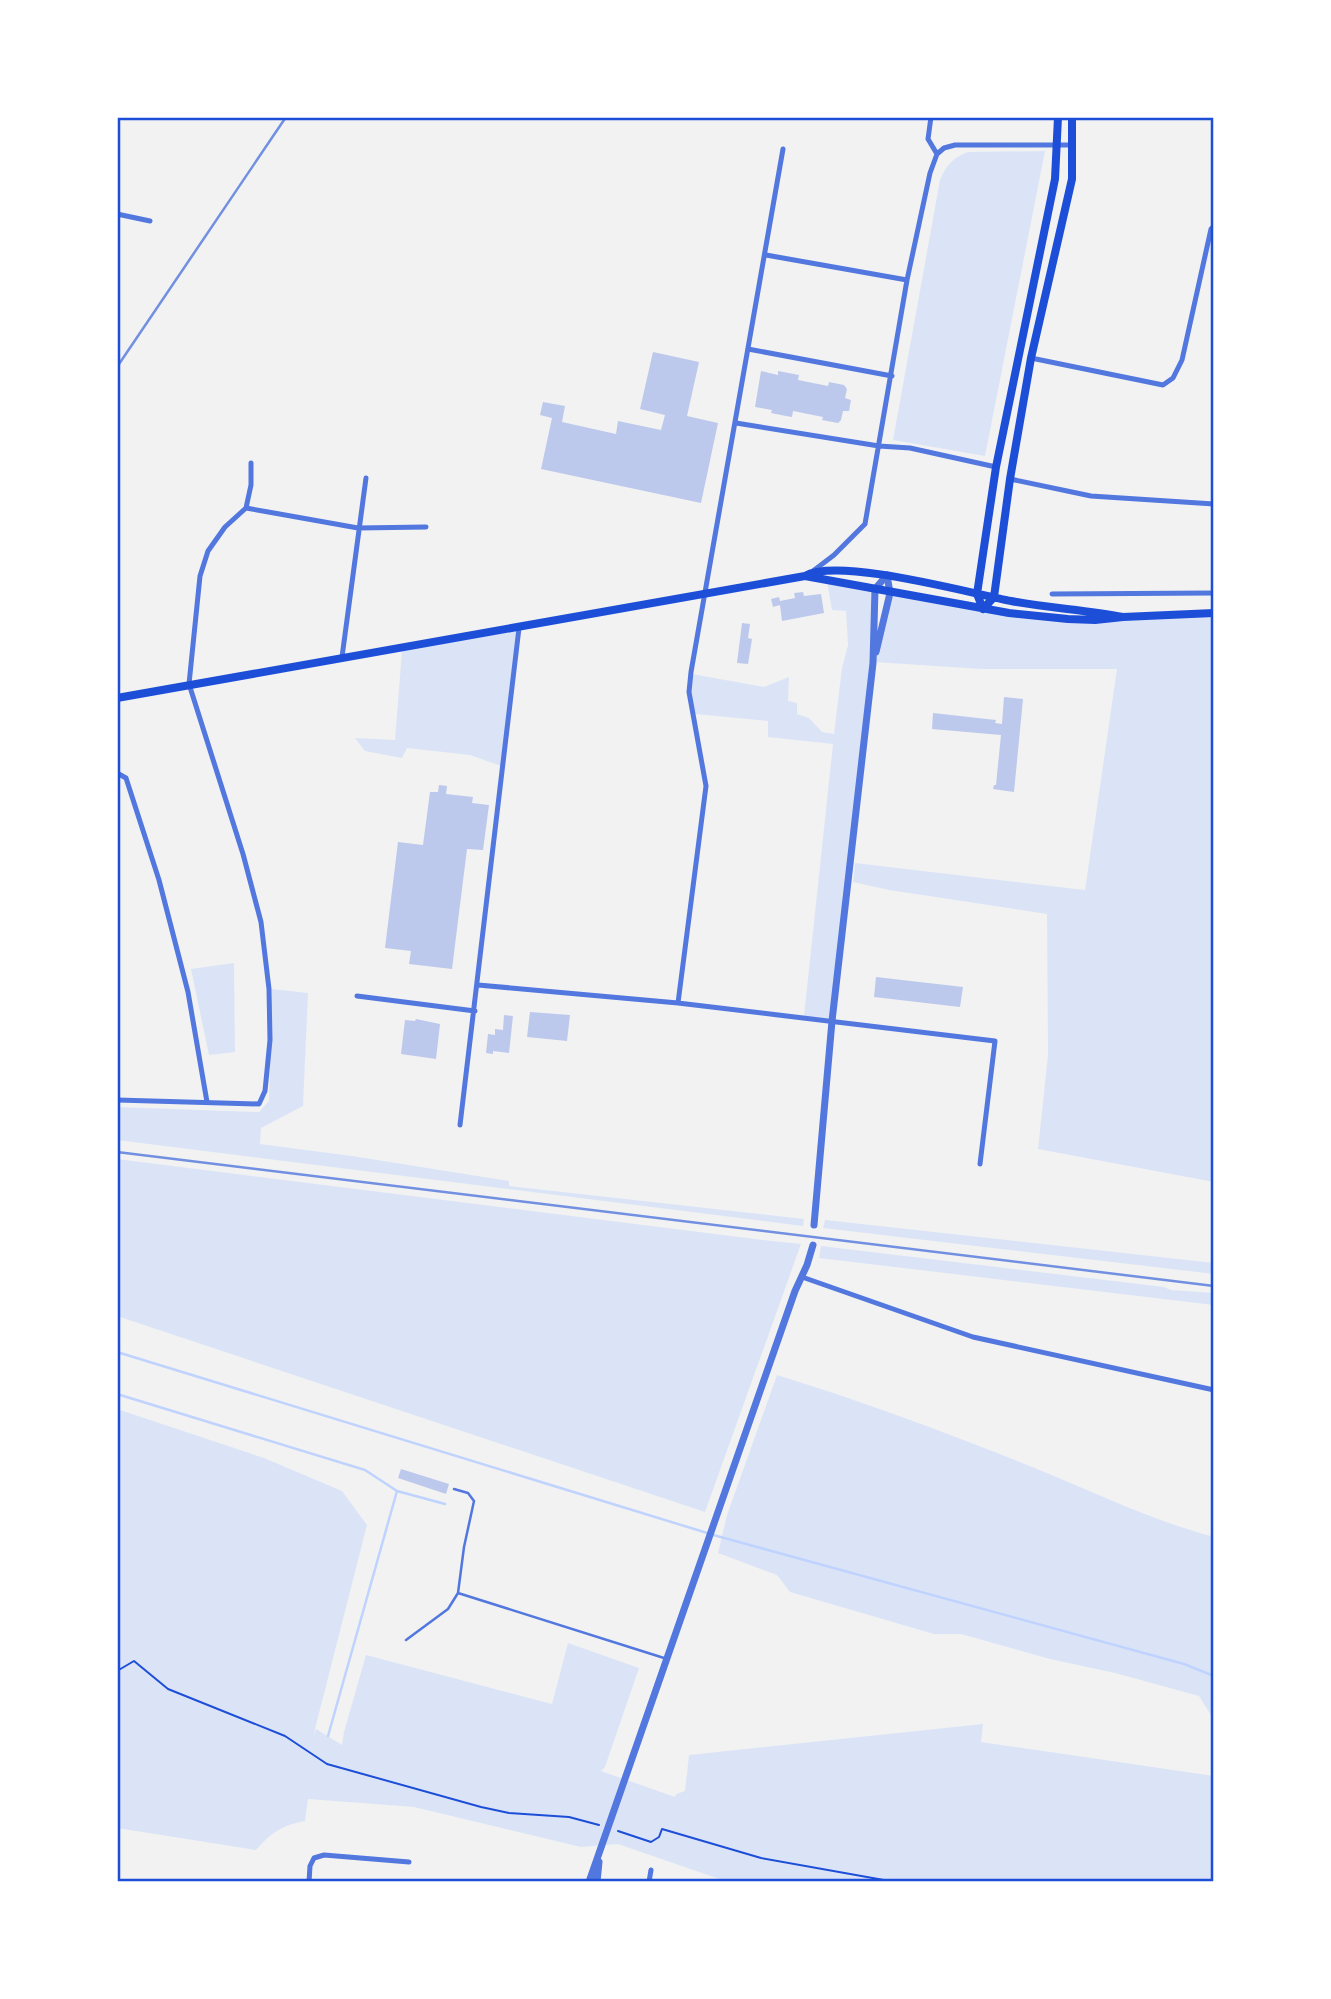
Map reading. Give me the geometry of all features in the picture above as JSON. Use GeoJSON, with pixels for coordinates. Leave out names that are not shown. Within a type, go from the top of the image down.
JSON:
{"type":"FeatureCollection","features":[{"type":"Feature","properties":{"kind":"main road"},"geometry":{"type":"LineString","coordinates":[[983,609],[977,594],[996,467],[1055,179],[1058,117]]}},
{"type":"Feature","properties":{"kind":"main road"},"geometry":{"type":"LineString","coordinates":[[983,609],[994,597],[1010,479],[1031,358],[1072,179],[1072,117]]}},
{"type":"Feature","properties":{"kind":"main road"},"geometry":{"type":"LineString","coordinates":[[117,698],[519,628],[809,573],[861,571],[994,597],[1123,617]]}},
{"type":"Feature","properties":{"kind":"main road"},"geometry":{"type":"LineString","coordinates":[[809,573],[890,593],[983,609],[1068,619],[1095,620],[1214,613]]}},
{"type":"Feature","properties":{"kind":"street"},"geometry":{"type":"LineString","coordinates":[[931,117],[928,139],[937,154]]}},
{"type":"Feature","properties":{"kind":"street"},"geometry":{"type":"LineString","coordinates":[[809,573],[834,555],[864,524],[907,281],[930,173],[937,154],[944,148],[955,145],[1073,145]]}},
{"type":"Feature","properties":{"kind":"street"},"geometry":{"type":"LineString","coordinates":[[678,1003],[706,786],[689,692],[700,614],[706,593],[783,149]]}},
{"type":"Feature","properties":{"kind":"street"},"geometry":{"type":"LineString","coordinates":[[117,214],[150,221]]}},
{"type":"Feature","properties":{"kind":"street"},"geometry":{"type":"LineString","coordinates":[[1031,358],[1163,385],[1173,378],[1182,360],[1210,229],[1214,226]]}},
{"type":"Feature","properties":{"kind":"street"},"geometry":{"type":"LineString","coordinates":[[766,255],[907,281]]}},
{"type":"Feature","properties":{"kind":"street"},"geometry":{"type":"LineString","coordinates":[[748,349],[892,376]]}},
{"type":"Feature","properties":{"kind":"street"},"geometry":{"type":"LineString","coordinates":[[736,424],[879,446],[910,448],[996,467]]}},
{"type":"Feature","properties":{"kind":"street"},"geometry":{"type":"LineString","coordinates":[[117,1100],[259,1104],[265,1091],[270,1040],[269,989],[261,922],[243,854],[189,684],[200,576],[208,551],[225,527],[246,508],[251,485],[251,463]]}},
{"type":"Feature","properties":{"kind":"street"},"geometry":{"type":"LineString","coordinates":[[341,657],[366,478]]}},
{"type":"Feature","properties":{"kind":"street"},"geometry":{"type":"LineString","coordinates":[[1010,479],[1091,496],[1214,503]]}},
{"type":"Feature","properties":{"kind":"street"},"geometry":{"type":"LineString","coordinates":[[246,508],[358,528],[426,527]]}},
{"type":"Feature","properties":{"kind":"street"},"geometry":{"type":"LineString","coordinates":[[814,1225],[832,1021],[873,663],[874,589],[887,575]]}},
{"type":"Feature","properties":{"kind":"street"},"geometry":{"type":"LineString","coordinates":[[873,663],[890,593],[887,575]]}},
{"type":"Feature","properties":{"kind":"street"},"geometry":{"type":"LineString","coordinates":[[1052,594],[1214,593]]}},
{"type":"Feature","properties":{"kind":"street"},"geometry":{"type":"LineString","coordinates":[[460,1125],[519,628]]}},
{"type":"Feature","properties":{"kind":"street"},"geometry":{"type":"LineString","coordinates":[[117,773],[126,778],[159,880],[188,992],[207,1102]]}},
{"type":"Feature","properties":{"kind":"street"},"geometry":{"type":"LineString","coordinates":[[478,985],[678,1003],[995,1041],[980,1164]]}},
{"type":"Feature","properties":{"kind":"street"},"geometry":{"type":"LineString","coordinates":[[357,996],[474,1012]]}},
{"type":"Feature","properties":{"kind":"street"},"geometry":{"type":"LineString","coordinates":[[589,1882],[813,1245]]}},
{"type":"Feature","properties":{"kind":"street"},"geometry":{"type":"LineString","coordinates":[[802,1277],[973,1337],[1214,1390]]}},
{"type":"Feature","properties":{"kind":"street"},"geometry":{"type":"LineString","coordinates":[[597,1882],[600,1854]]}},
{"type":"Feature","properties":{"kind":"street"},"geometry":{"type":"LineString","coordinates":[[309,1882],[310,1866],[314,1858],[324,1855],[409,1863]]}},
{"type":"Feature","properties":{"kind":"street"},"geometry":{"type":"LineString","coordinates":[[649,1882],[651,1870]]}},
{"type":"Feature","properties":{"kind":"lane"},"geometry":{"type":"LineString","coordinates":[[406,1640],[448,1609],[458,1593],[464,1546],[474,1501],[468,1493],[454,1489]]}},
{"type":"Feature","properties":{"kind":"lane"},"geometry":{"type":"LineString","coordinates":[[458,1593],[667,1659]]}},
{"type":"Feature","properties":{"kind":"path"},"geometry":{"type":"LineString","coordinates":[[117,1671],[134,1661],[168,1689],[285,1736],[327,1764],[481,1807],[509,1813],[569,1817],[651,1842],[659,1837],[662,1829],[761,1858],[895,1882]]}},
{"type":"Feature","properties":{"kind":"shaded area"},"geometry":{"type":"Polygon","coordinates":[[[1045,151],[985,456],[893,440],[942,175],[951,162],[968,152],[1045,151]]]}},
{"type":"Feature","properties":{"kind":"shaded area"},"geometry":{"type":"Polygon","coordinates":[[[827,581],[873,590],[871,664],[831,1019],[804,1016],[833,744],[768,737],[768,721],[695,714],[691,692],[692,674],[764,687],[789,677],[788,701],[797,703],[797,714],[809,718],[822,732],[834,734],[842,668],[848,645],[846,611],[832,610],[827,581]]]}},
{"type":"Feature","properties":{"kind":"shaded area"},"geometry":{"type":"Polygon","coordinates":[[[891,594],[1069,620],[1214,615],[1214,1182],[1038,1149],[1048,1055],[1047,914],[853,882],[855,863],[1085,890],[1117,669],[981,669],[874,662],[891,594]]]}},
{"type":"Feature","properties":{"kind":"shaded area"},"geometry":{"type":"Polygon","coordinates":[[[516,631],[501,766],[470,755],[407,748],[402,758],[365,751],[355,738],[395,740],[402,650],[516,631]]]}},
{"type":"Feature","properties":{"kind":"shaded area"},"geometry":{"type":"Polygon","coordinates":[[[234,963],[235,1052],[209,1055],[191,969],[234,963]]]}},
{"type":"Feature","properties":{"kind":"shaded area"},"geometry":{"type":"Polygon","coordinates":[[[272,989],[308,993],[303,1106],[261,1128],[260,1144],[509,1181],[509,1186],[804,1219],[803,1226],[117,1140],[117,1107],[259,1112],[269,1101],[272,989]]]}},
{"type":"Feature","properties":{"kind":"shaded area"},"geometry":{"type":"Polygon","coordinates":[[[117,1159],[801,1244],[705,1512],[117,1316],[117,1159]]]}},
{"type":"Feature","properties":{"kind":"shaded area"},"geometry":{"type":"Polygon","coordinates":[[[825,1220],[1214,1263],[1214,1274],[823,1228],[825,1220]]]}},
{"type":"Feature","properties":{"kind":"shaded area"},"geometry":{"type":"Polygon","coordinates":[[[821,1246],[1164,1287],[1171,1290],[1214,1293],[1214,1305],[819,1258],[821,1246]]]}},
{"type":"Feature","properties":{"kind":"shaded area"},"geometry":{"type":"Polygon","coordinates":[[[777,1375],[916,1422],[1152,1517],[1214,1537],[1214,1720],[1199,1696],[961,1634],[934,1634],[790,1592],[777,1575],[718,1553],[727,1515],[777,1375]]]}},
{"type":"Feature","properties":{"kind":"shaded area"},"geometry":{"type":"Polygon","coordinates":[[[117,1409],[264,1458],[342,1491],[367,1525],[314,1736],[316,1729],[342,1745],[366,1655],[552,1704],[568,1643],[639,1668],[605,1767],[601,1771],[675,1797],[685,1791],[689,1755],[983,1724],[981,1742],[1214,1776],[1214,1882],[728,1882],[618,1844],[581,1847],[414,1807],[308,1799],[305,1821],[278,1831],[256,1850],[117,1828],[117,1409]]]}},
{"type":"Feature","properties":{"kind":"building"},"geometry":{"type":"Polygon","coordinates":[[[653,352],[699,362],[687,416],[718,423],[701,503],[541,469],[552,418],[540,415],[543,402],[565,406],[562,422],[616,434],[618,421],[661,430],[665,415],[640,409],[653,352]]]}},
{"type":"Feature","properties":{"kind":"building"},"geometry":{"type":"Polygon","coordinates":[[[761,371],[778,375],[778,371],[799,375],[798,380],[828,386],[829,382],[844,385],[847,389],[845,398],[851,400],[849,411],[843,411],[838,423],[793,411],[792,417],[755,407],[761,371]]]}},
{"type":"Feature","properties":{"kind":"building"},"geometry":{"type":"Polygon","coordinates":[[[803,592],[804,596],[821,594],[824,613],[782,621],[780,605],[773,607],[771,599],[779,597],[780,601],[795,598],[794,593],[803,592]]]}},
{"type":"Feature","properties":{"kind":"building"},"geometry":{"type":"Polygon","coordinates":[[[742,623],[750,624],[748,638],[752,639],[748,664],[737,663],[742,623]]]}},
{"type":"Feature","properties":{"kind":"building"},"geometry":{"type":"Polygon","coordinates":[[[1004,697],[1023,699],[1014,792],[993,789],[996,785],[1001,735],[932,729],[933,713],[996,720],[995,723],[1002,724],[1004,697]]]}},
{"type":"Feature","properties":{"kind":"building"},"geometry":{"type":"Polygon","coordinates":[[[439,785],[447,786],[446,794],[473,797],[472,803],[489,805],[483,850],[467,849],[452,969],[409,964],[411,951],[385,948],[398,842],[423,845],[430,792],[438,792],[439,785]]]}},
{"type":"Feature","properties":{"kind":"building"},"geometry":{"type":"Polygon","coordinates":[[[876,977],[963,987],[960,1007],[874,997],[876,977]]]}},
{"type":"Feature","properties":{"kind":"building"},"geometry":{"type":"Polygon","coordinates":[[[530,1012],[570,1015],[567,1041],[527,1037],[530,1012]]]}},
{"type":"Feature","properties":{"kind":"building"},"geometry":{"type":"Polygon","coordinates":[[[504,1015],[513,1016],[509,1053],[486,1053],[488,1034],[495,1035],[495,1029],[503,1030],[504,1015]]]}},
{"type":"Feature","properties":{"kind":"building"},"geometry":{"type":"Polygon","coordinates":[[[416,1019],[440,1024],[436,1059],[401,1054],[405,1020],[416,1019]]]}},
{"type":"Feature","properties":{"kind":"building"},"geometry":{"type":"Polygon","coordinates":[[[401,1469],[449,1484],[446,1494],[398,1478],[401,1469]]]}},
{"type":"Feature","properties":{"kind":"waterway"},"geometry":{"type":"LineString","coordinates":[[117,1352],[717,1536],[1184,1664],[1214,1676]]}},
{"type":"Feature","properties":{"kind":"waterway"},"geometry":{"type":"LineString","coordinates":[[117,1394],[365,1470],[397,1491],[445,1504]]}},
{"type":"Feature","properties":{"kind":"waterway"},"geometry":{"type":"LineString","coordinates":[[328,1736],[397,1491]]}},
{"type":"Feature","properties":{"kind":"railway"},"geometry":{"type":"LineString","coordinates":[[117,367],[286,117]]}},
{"type":"Feature","properties":{"kind":"railway"},"geometry":{"type":"LineString","coordinates":[[117,1152],[1214,1286]]}}]}
